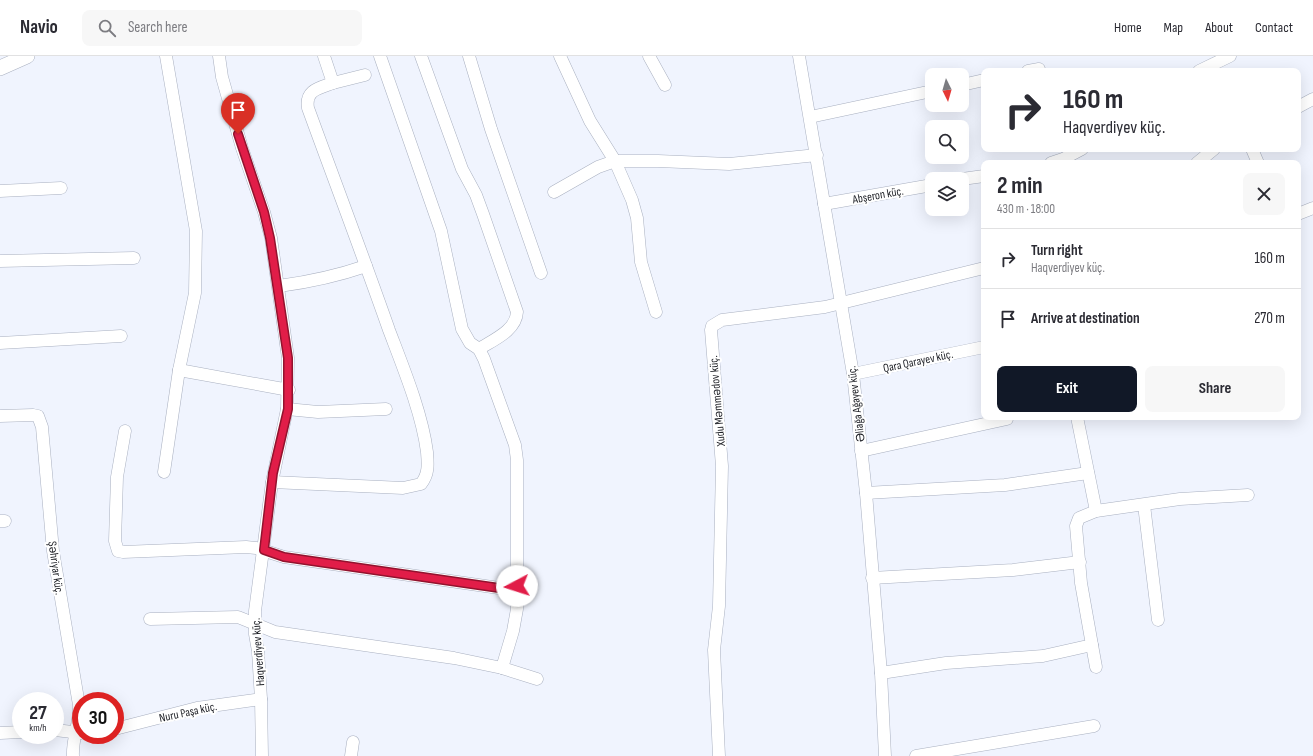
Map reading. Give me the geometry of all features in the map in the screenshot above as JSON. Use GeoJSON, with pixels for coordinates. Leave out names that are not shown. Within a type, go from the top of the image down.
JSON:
{"type":"FeatureCollection","features":[{"type":"Feature","properties":{"kind":"street"},"geometry":{"type":"LineString","coordinates":[[0,68],[27,56]]}},
{"type":"Feature","properties":{"kind":"street"},"geometry":{"type":"LineString","coordinates":[[164,472],[179,370],[195,293],[196,231],[166,56]]}},
{"type":"Feature","properties":{"kind":"street","name":"Haqverdiyev küç."},"geometry":{"type":"LineString","coordinates":[[219,56],[222,77],[242,148],[264,212],[279,286],[288,358],[288,409],[272,482],[264,550],[256,598],[255,624],[262,700],[262,756]]}},
{"type":"Feature","properties":{"kind":"street"},"geometry":{"type":"LineString","coordinates":[[324,56],[333,83]]}},
{"type":"Feature","properties":{"kind":"street"},"geometry":{"type":"LineString","coordinates":[[380,56],[441,231],[462,329],[470,343],[479,349],[484,359],[515,445],[517,460],[517,609],[513,631],[502,668]]}},
{"type":"Feature","properties":{"kind":"street"},"geometry":{"type":"LineString","coordinates":[[421,56],[462,169],[476,195],[517,312],[517,319],[507,331],[479,349]]}},
{"type":"Feature","properties":{"kind":"street"},"geometry":{"type":"LineString","coordinates":[[469,56],[491,129],[541,273]]}},
{"type":"Feature","properties":{"kind":"street"},"geometry":{"type":"LineString","coordinates":[[560,56],[590,121],[615,161],[632,200],[637,218],[641,262],[656,312]]}},
{"type":"Feature","properties":{"kind":"street"},"geometry":{"type":"LineString","coordinates":[[648,56],[665,85]]}},
{"type":"Feature","properties":{"kind":"street","name":"Əliağa Ağayev küç."},"geometry":{"type":"LineString","coordinates":[[799,56],[853,374],[866,493],[881,673],[885,756]]}},
{"type":"Feature","properties":{"kind":"street"},"geometry":{"type":"LineString","coordinates":[[1205,68],[1230,56]]}},
{"type":"Feature","properties":{"kind":"street"},"geometry":{"type":"LineString","coordinates":[[272,482],[403,488],[421,484],[426,477],[426,451],[421,423],[366,266],[308,108],[308,96],[311,92],[333,83],[366,75]]}},
{"type":"Feature","properties":{"kind":"street"},"geometry":{"type":"LineString","coordinates":[[969,83],[981,81]]}},
{"type":"Feature","properties":{"kind":"street"},"geometry":{"type":"LineString","coordinates":[[810,117],[925,92]]}},
{"type":"Feature","properties":{"kind":"street"},"geometry":{"type":"LineString","coordinates":[[1301,105],[1313,99]]}},
{"type":"Feature","properties":{"kind":"street"},"geometry":{"type":"LineString","coordinates":[[1060,160],[1076,152]]}},
{"type":"Feature","properties":{"kind":"street"},"geometry":{"type":"LineString","coordinates":[[1201,160],[1210,152]]}},
{"type":"Feature","properties":{"kind":"street"},"geometry":{"type":"LineString","coordinates":[[554,192],[598,167],[615,161],[658,160],[729,164],[817,155]]}},
{"type":"Feature","properties":{"kind":"street"},"geometry":{"type":"LineString","coordinates":[[969,179],[981,177]]}},
{"type":"Feature","properties":{"kind":"street","name":"Abşeron küç."},"geometry":{"type":"LineString","coordinates":[[824,204],[925,186]]}},
{"type":"Feature","properties":{"kind":"street"},"geometry":{"type":"LineString","coordinates":[[0,191],[61,188]]}},
{"type":"Feature","properties":{"kind":"street"},"geometry":{"type":"LineString","coordinates":[[1301,213],[1313,208]]}},
{"type":"Feature","properties":{"kind":"street"},"geometry":{"type":"LineString","coordinates":[[0,261],[134,258]]}},
{"type":"Feature","properties":{"kind":"street"},"geometry":{"type":"LineString","coordinates":[[279,286],[312,282],[338,276],[366,266]]}},
{"type":"Feature","properties":{"kind":"street","name":"Xudu Məmmədov küç."},"geometry":{"type":"LineString","coordinates":[[719,756],[714,650],[719,606],[722,466],[711,330],[715,323],[722,320],[807,310],[840,304],[981,269]]}},
{"type":"Feature","properties":{"kind":"street"},"geometry":{"type":"LineString","coordinates":[[0,343],[121,336]]}},
{"type":"Feature","properties":{"kind":"street","name":"Qara Qarayev küç."},"geometry":{"type":"LineString","coordinates":[[853,374],[981,348]]}},
{"type":"Feature","properties":{"kind":"street"},"geometry":{"type":"LineString","coordinates":[[179,370],[289,390]]}},
{"type":"Feature","properties":{"kind":"street"},"geometry":{"type":"LineString","coordinates":[[288,409],[318,412],[386,409]]}},
{"type":"Feature","properties":{"kind":"street","name":"Şəhriyar küç."},"geometry":{"type":"LineString","coordinates":[[0,416],[33,415],[38,416],[41,421],[52,551],[77,692]]}},
{"type":"Feature","properties":{"kind":"street"},"geometry":{"type":"LineString","coordinates":[[861,451],[1002,420]]}},
{"type":"Feature","properties":{"kind":"street"},"geometry":{"type":"LineString","coordinates":[[1078,420],[1096,511]]}},
{"type":"Feature","properties":{"kind":"street"},"geometry":{"type":"LineString","coordinates":[[124,431],[117,477],[115,541],[118,551],[131,553],[246,547],[264,550],[284,557],[499,588],[517,586]]}},
{"type":"Feature","properties":{"kind":"street"},"geometry":{"type":"LineString","coordinates":[[866,493],[1005,485],[1088,473]]}},
{"type":"Feature","properties":{"kind":"street"},"geometry":{"type":"LineString","coordinates":[[1096,667],[1085,609],[1076,526],[1079,518],[1096,511],[1203,497],[1248,495]]}},
{"type":"Feature","properties":{"kind":"street"},"geometry":{"type":"LineString","coordinates":[[1144,505],[1158,620]]}},
{"type":"Feature","properties":{"kind":"street"},"geometry":{"type":"LineString","coordinates":[[872,578],[1013,570],[1080,562]]}},
{"type":"Feature","properties":{"kind":"street"},"geometry":{"type":"LineString","coordinates":[[150,619],[231,617],[247,619],[275,632],[454,658],[502,668],[537,679]]}},
{"type":"Feature","properties":{"kind":"street"},"geometry":{"type":"LineString","coordinates":[[881,673],[946,663],[1043,656],[1092,645]]}},
{"type":"Feature","properties":{"kind":"street","name":"Nuru Paşa küç."},"geometry":{"type":"LineString","coordinates":[[124,727],[197,708],[262,700]]}},
{"type":"Feature","properties":{"kind":"street"},"geometry":{"type":"LineString","coordinates":[[916,756],[1094,726]]}},
{"type":"Feature","properties":{"kind":"street"},"geometry":{"type":"LineString","coordinates":[[0,733],[12,732]]}},
{"type":"Feature","properties":{"kind":"street"},"geometry":{"type":"LineString","coordinates":[[351,756],[353,742]]}},
{"type":"Feature","properties":{"kind":"street","name":"Şəhriyar küç."},"geometry":{"type":"LineString","coordinates":[[72,744],[73,756]]}},
{"type":"Feature","properties":{"kind":"route"},"geometry":{"type":"LineString","coordinates":[[238,134],[264,212],[270,238],[279,286],[289,372],[288,409],[273,473],[264,550],[284,557],[499,588],[517,586]]}}]}
